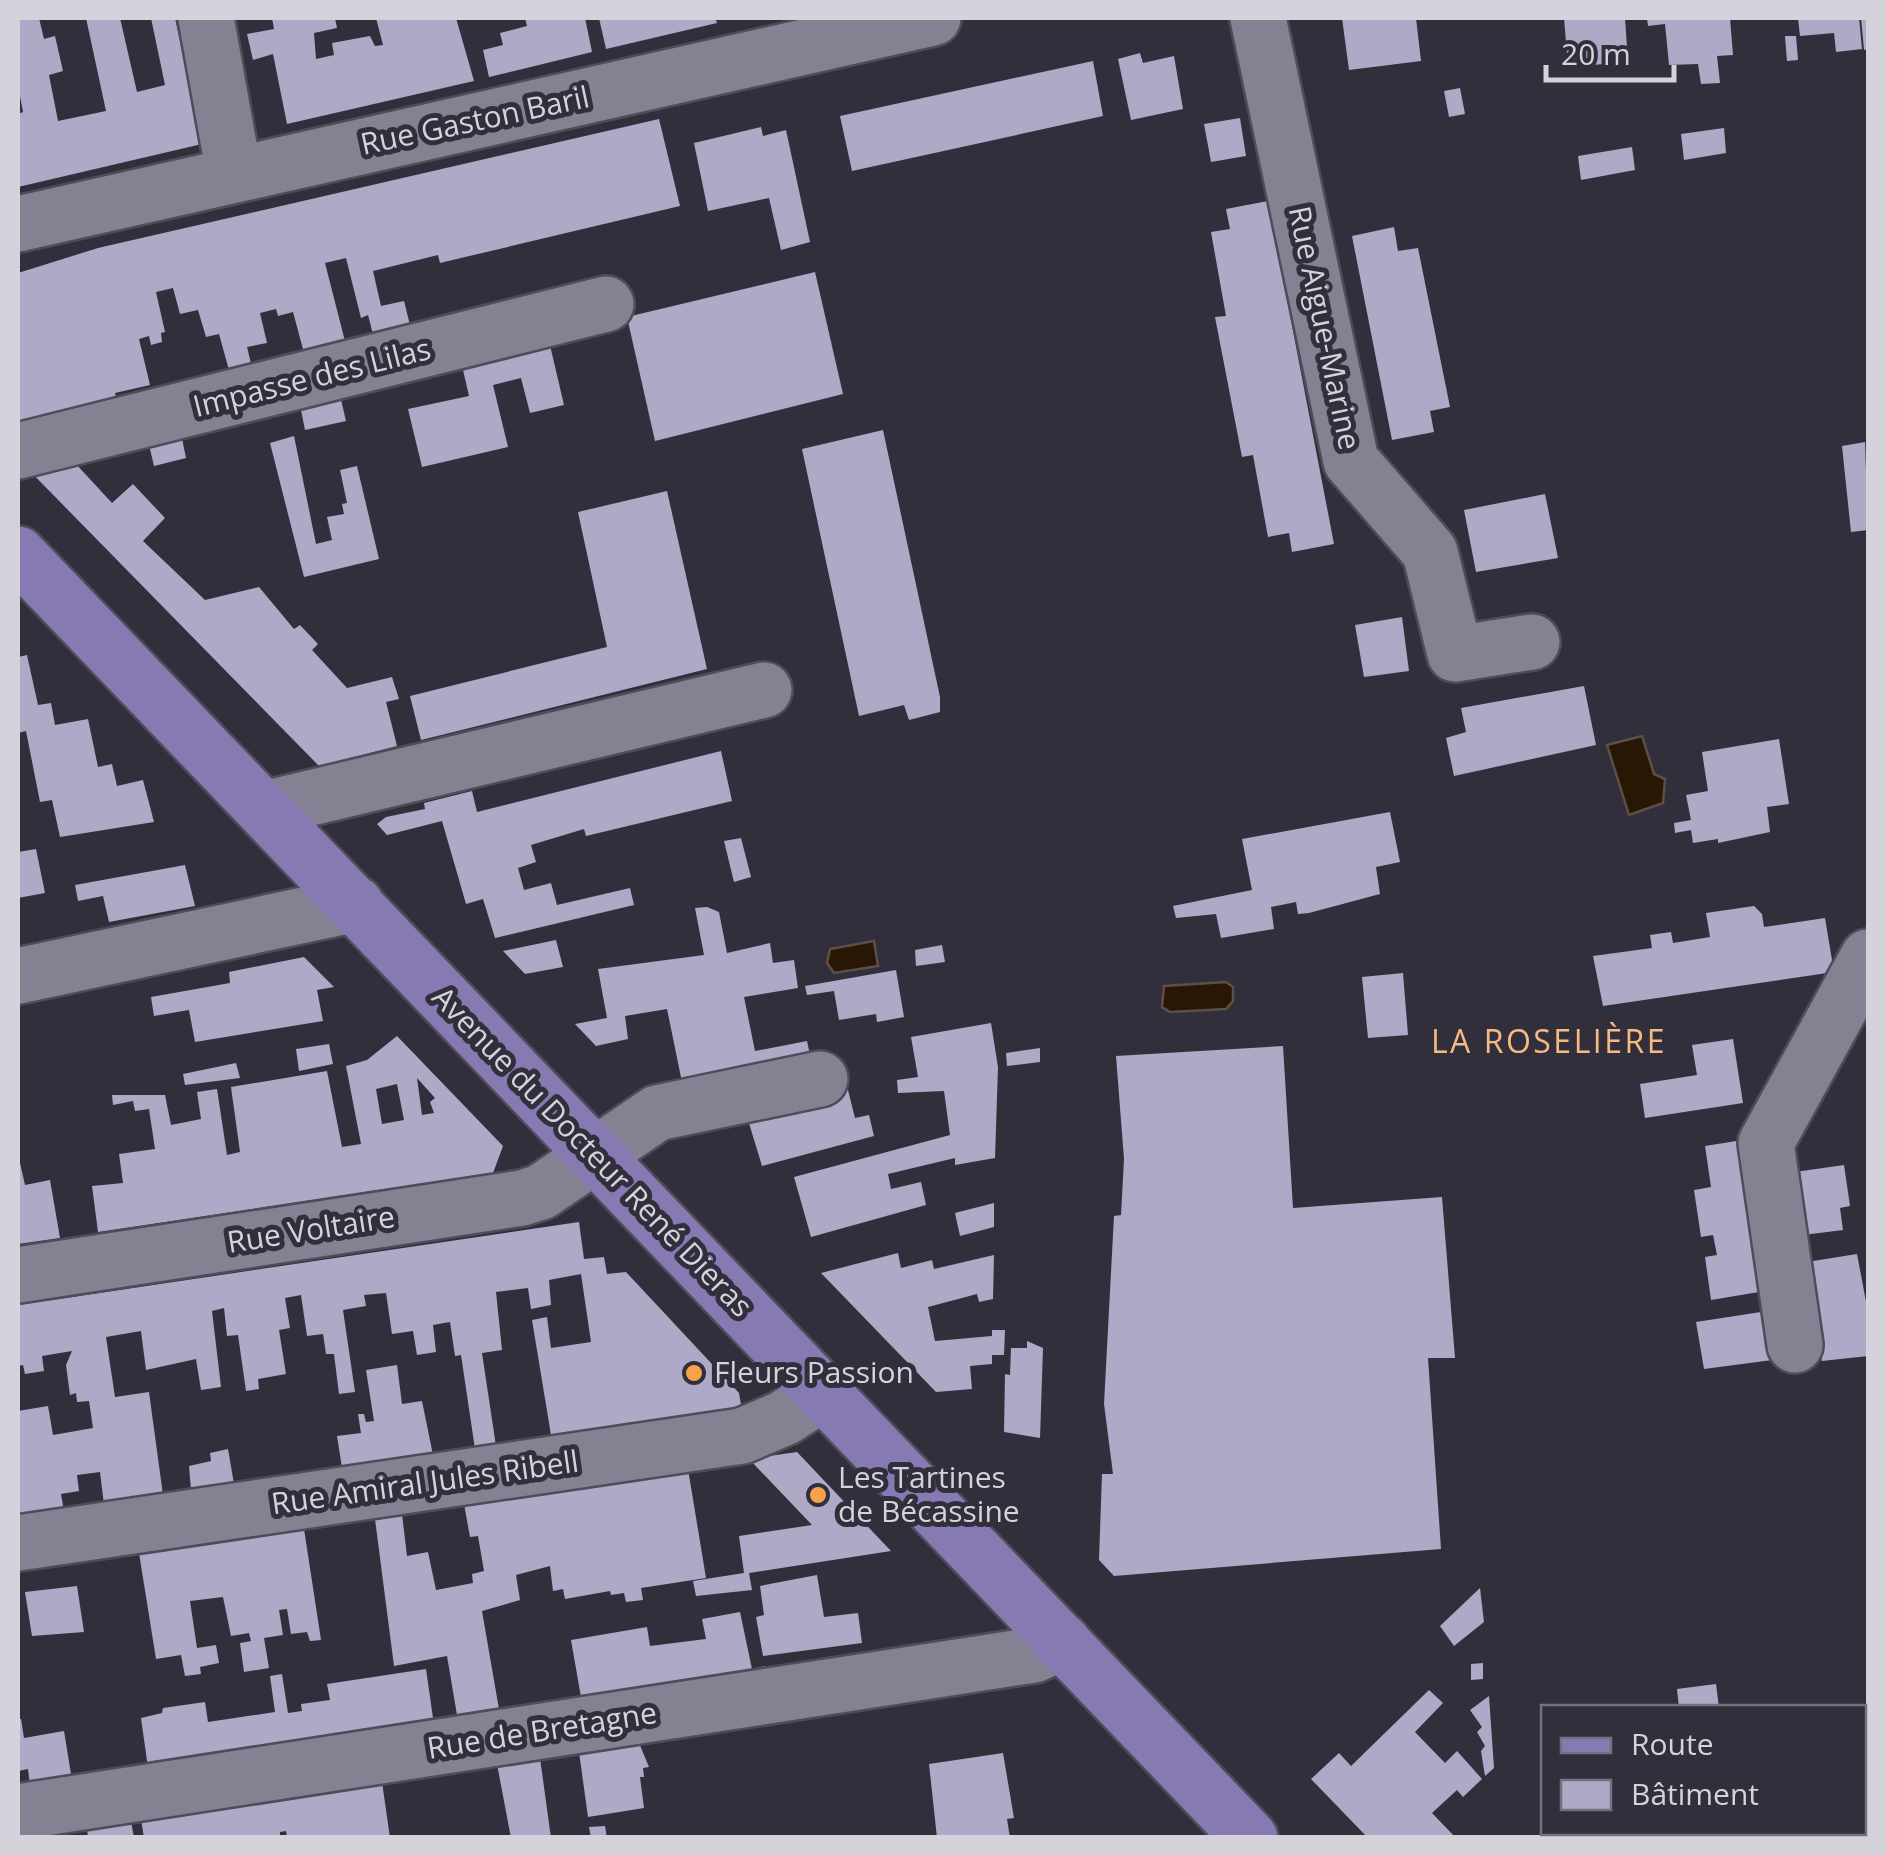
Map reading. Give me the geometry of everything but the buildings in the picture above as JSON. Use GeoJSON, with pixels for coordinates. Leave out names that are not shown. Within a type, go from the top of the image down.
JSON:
{"type":"FeatureCollection","features":[{"type":"Feature","properties":{"kind":"main road","name":"Avenue du Docteur René Dieras"},"geometry":{"type":"LineString","coordinates":[[18,554],[1250,1838]]}},
{"type":"Feature","properties":{"kind":"street"},"geometry":{"type":"LineString","coordinates":[[206,18],[234,173]]}},
{"type":"Feature","properties":{"kind":"street","name":"Rue Gaston Baril"},"geometry":{"type":"LineString","coordinates":[[18,224],[234,173],[746,38],[934,18]]}},
{"type":"Feature","properties":{"kind":"street","name":"Rue Aigue-Marine"},"geometry":{"type":"LineString","coordinates":[[1258,18],[1352,461],[1430,552],[1456,654],[1532,642]]}},
{"type":"Feature","properties":{"kind":"street","name":"Impasse des Lilas"},"geometry":{"type":"LineString","coordinates":[[18,452],[606,304]]}},
{"type":"Feature","properties":{"kind":"street"},"geometry":{"type":"LineString","coordinates":[[264,809],[764,690]]}},
{"type":"Feature","properties":{"kind":"street"},"geometry":{"type":"LineString","coordinates":[[18,976],[356,904]]}},
{"type":"Feature","properties":{"kind":"street"},"geometry":{"type":"LineString","coordinates":[[1795,1344],[1766,1143],[1868,957]]}},
{"type":"Feature","properties":{"kind":"street","name":"Rue Voltaire"},"geometry":{"type":"LineString","coordinates":[[18,1275],[522,1198],[541,1192],[657,1113],[820,1078]]}},
{"type":"Feature","properties":{"kind":"street","name":"Rue Amiral Jules Ribell"},"geometry":{"type":"LineString","coordinates":[[18,1544],[742,1436],[784,1418],[822,1392]]}},
{"type":"Feature","properties":{"kind":"street","name":"Rue de Bretagne"},"geometry":{"type":"LineString","coordinates":[[18,1812],[1034,1655],[1064,1642]]}},
{"type":"Feature","properties":{"kind":"shaded area"},"geometry":{"type":"Polygon","coordinates":[[[1642,736],[1654,774],[1665,779],[1663,803],[1629,815],[1607,745],[1642,736]]]}},
{"type":"Feature","properties":{"kind":"shaded area"},"geometry":{"type":"Polygon","coordinates":[[[874,941],[878,966],[834,973],[827,963],[830,949],[874,941]]]}},
{"type":"Feature","properties":{"kind":"shaded area"},"geometry":{"type":"Polygon","coordinates":[[[1226,982],[1233,987],[1233,1001],[1226,1009],[1170,1012],[1162,1007],[1164,986],[1226,982]]]}},
{"type":"Feature","properties":{"kind":"place","name":"Fleurs Passion"},"geometry":{"type":"Point","coordinates":[694,1373]}},
{"type":"Feature","properties":{"kind":"place","name":"Les Tartines de Bécassine"},"geometry":{"type":"Point","coordinates":[818,1495]}},
{"type":"Feature","properties":{"kind":"district","name":"LA ROSELIÈRE"},"geometry":{"type":"Point","coordinates":[1549,1042]}}]}
